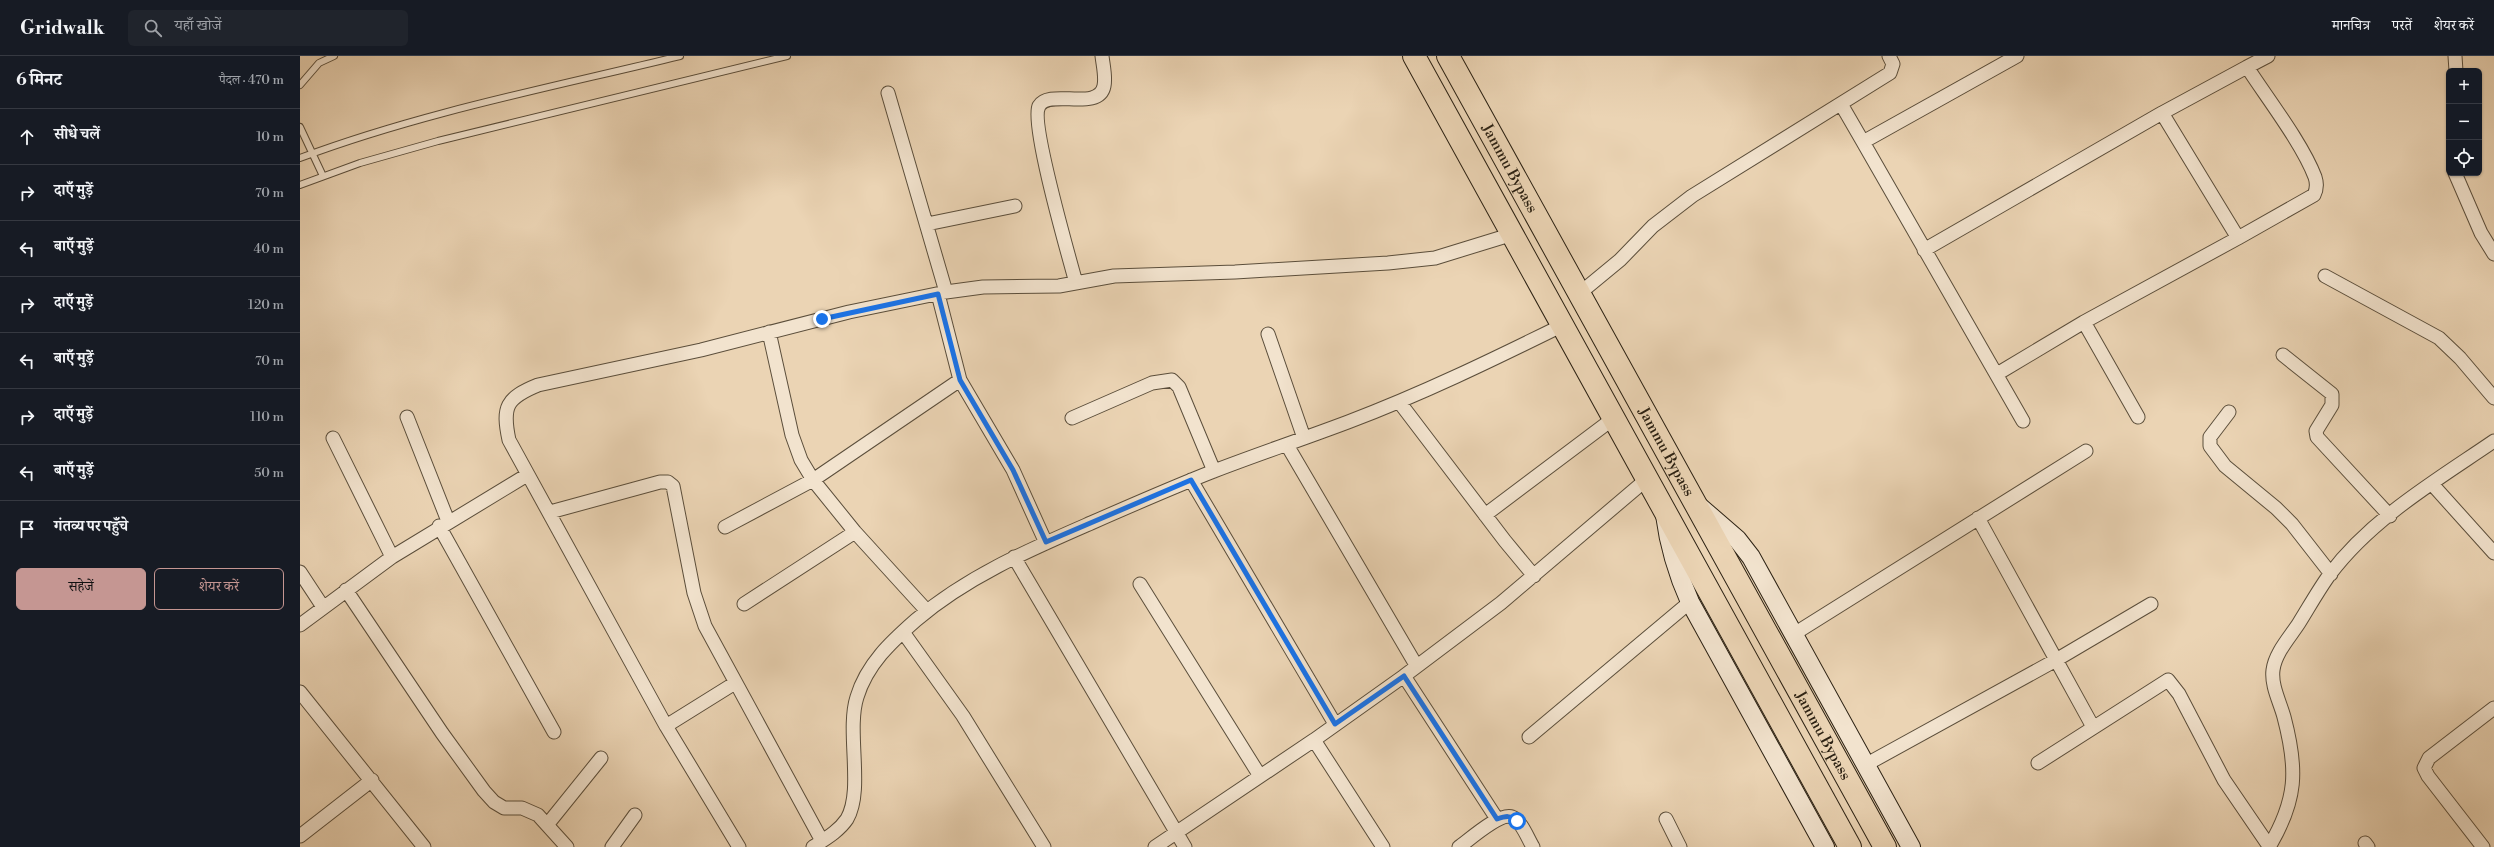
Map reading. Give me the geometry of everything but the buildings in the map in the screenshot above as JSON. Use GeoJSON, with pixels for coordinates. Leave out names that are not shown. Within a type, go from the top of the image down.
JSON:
{"type":"FeatureCollection","features":[{"type":"Feature","properties":{"kind":"highway","name":"Jammu Bypass"},"geometry":{"type":"LineString","coordinates":[[1414,56],[1850,847]]}},
{"type":"Feature","properties":{"kind":"highway","name":"Jammu Bypass"},"geometry":{"type":"LineString","coordinates":[[1448,56],[1885,847]]}},
{"type":"Feature","properties":{"kind":"street"},"geometry":{"type":"LineString","coordinates":[[1076,283],[1043,153],[1038,119],[1038,106],[1042,101],[1050,99],[1090,98],[1100,94],[1104,87],[1102,56]]}},
{"type":"Feature","properties":{"kind":"street"},"geometry":{"type":"LineString","coordinates":[[1580,293],[1620,260],[1653,226],[1672,210],[1890,73],[1893,64],[1889,56]]}},
{"type":"Feature","properties":{"kind":"street"},"geometry":{"type":"LineString","coordinates":[[1863,142],[2017,56]]}},
{"type":"Feature","properties":{"kind":"street"},"geometry":{"type":"LineString","coordinates":[[1924,250],[2162,113],[2268,56]]}},
{"type":"Feature","properties":{"kind":"street"},"geometry":{"type":"LineString","coordinates":[[2455,56],[2456,68]]}},
{"type":"Feature","properties":{"kind":"street"},"geometry":{"type":"LineString","coordinates":[[1997,374],[2084,322],[2314,195],[2316,191],[2315,178],[2311,169],[2247,67]]}},
{"type":"Feature","properties":{"kind":"street"},"geometry":{"type":"LineString","coordinates":[[888,93],[927,224],[960,380],[1013,470],[1046,542]]}},
{"type":"Feature","properties":{"kind":"street"},"geometry":{"type":"LineString","coordinates":[[1841,104],[2024,421]]}},
{"type":"Feature","properties":{"kind":"street"},"geometry":{"type":"LineString","coordinates":[[2162,113],[2238,238]]}},
{"type":"Feature","properties":{"kind":"street"},"geometry":{"type":"LineString","coordinates":[[2456,176],[2481,234],[2494,254]]}},
{"type":"Feature","properties":{"kind":"street"},"geometry":{"type":"LineString","coordinates":[[927,224],[1015,206]]}},
{"type":"Feature","properties":{"kind":"street"},"geometry":{"type":"LineString","coordinates":[[739,847],[666,726],[550,512],[527,475],[509,440],[504,420],[507,405],[518,393],[538,385],[849,312],[942,293],[983,287],[1036,288],[1114,276],[1303,268],[1436,258],[1513,234]]}},
{"type":"Feature","properties":{"kind":"street"},"geometry":{"type":"LineString","coordinates":[[2325,276],[2439,338],[2460,358],[2494,398]]}},
{"type":"Feature","properties":{"kind":"street"},"geometry":{"type":"LineString","coordinates":[[2084,322],[2138,417]]}},
{"type":"Feature","properties":{"kind":"street"},"geometry":{"type":"LineString","coordinates":[[550,512],[660,482],[668,482],[673,486],[698,606],[708,633],[818,844],[837,830],[847,818],[852,804],[852,730],[856,699],[866,673],[882,652],[903,632],[927,611],[974,578],[1014,556],[1191,480],[1400,402],[1563,325]]}},
{"type":"Feature","properties":{"kind":"street"},"geometry":{"type":"LineString","coordinates":[[769,332],[792,435],[801,460],[813,480],[855,532],[927,611]]}},
{"type":"Feature","properties":{"kind":"street"},"geometry":{"type":"LineString","coordinates":[[1268,334],[1304,438]]}},
{"type":"Feature","properties":{"kind":"street"},"geometry":{"type":"LineString","coordinates":[[2283,355],[2332,394],[2332,405],[2316,431],[2317,437],[2390,516]]}},
{"type":"Feature","properties":{"kind":"street"},"geometry":{"type":"LineString","coordinates":[[725,527],[813,480],[960,380]]}},
{"type":"Feature","properties":{"kind":"street"},"geometry":{"type":"LineString","coordinates":[[1072,418],[1152,383],[1172,380],[1179,387],[1214,471]]}},
{"type":"Feature","properties":{"kind":"street"},"geometry":{"type":"LineString","coordinates":[[1400,402],[1485,515],[1534,576]]}},
{"type":"Feature","properties":{"kind":"street"},"geometry":{"type":"LineString","coordinates":[[2229,412],[2210,437],[2210,446],[2225,466],[2276,508],[2292,524],[2330,574]]}},
{"type":"Feature","properties":{"kind":"street"},"geometry":{"type":"LineString","coordinates":[[407,417],[444,524],[554,732]]}},
{"type":"Feature","properties":{"kind":"street"},"geometry":{"type":"LineString","coordinates":[[1485,515],[1614,418]]}},
{"type":"Feature","properties":{"kind":"street"},"geometry":{"type":"LineString","coordinates":[[333,438],[392,557]]}},
{"type":"Feature","properties":{"kind":"street"},"geometry":{"type":"LineString","coordinates":[[2038,763],[2168,680],[2179,694],[2224,780],[2269,846],[2286,815],[2291,800],[2294,783],[2292,755],[2274,683],[2273,670],[2283,647],[2330,574],[2372,530],[2432,484],[2494,441]]}},
{"type":"Feature","properties":{"kind":"street"},"geometry":{"type":"LineString","coordinates":[[1287,444],[1416,665]]}},
{"type":"Feature","properties":{"kind":"street"},"geometry":{"type":"LineString","coordinates":[[1794,634],[2086,451]]}},
{"type":"Feature","properties":{"kind":"street"},"geometry":{"type":"LineString","coordinates":[[300,625],[392,557],[444,524],[527,475]]}},
{"type":"Feature","properties":{"kind":"street"},"geometry":{"type":"LineString","coordinates":[[1156,847],[1314,740],[1501,604],[1647,479]]}},
{"type":"Feature","properties":{"kind":"street"},"geometry":{"type":"LineString","coordinates":[[1191,480],[1335,724]]}},
{"type":"Feature","properties":{"kind":"street"},"geometry":{"type":"LineString","coordinates":[[2432,484],[2494,553]]}},
{"type":"Feature","properties":{"kind":"street"},"geometry":{"type":"LineString","coordinates":[[1695,502],[1737,539],[1751,557],[1912,847]]}},
{"type":"Feature","properties":{"kind":"street"},"geometry":{"type":"LineString","coordinates":[[1664,510],[1669,544],[1678,576],[1690,602],[1825,847]]}},
{"type":"Feature","properties":{"kind":"street"},"geometry":{"type":"LineString","coordinates":[[1978,518],[2093,727]]}},
{"type":"Feature","properties":{"kind":"street"},"geometry":{"type":"LineString","coordinates":[[744,604],[855,532]]}},
{"type":"Feature","properties":{"kind":"street"},"geometry":{"type":"LineString","coordinates":[[1014,556],[1184,847]]}},
{"type":"Feature","properties":{"kind":"street"},"geometry":{"type":"LineString","coordinates":[[300,572],[324,607]]}},
{"type":"Feature","properties":{"kind":"street"},"geometry":{"type":"LineString","coordinates":[[1140,584],[1260,776]]}},
{"type":"Feature","properties":{"kind":"street"},"geometry":{"type":"LineString","coordinates":[[346,590],[442,733],[484,791],[494,802],[504,808],[530,810],[547,825],[567,847]]}},
{"type":"Feature","properties":{"kind":"street"},"geometry":{"type":"LineString","coordinates":[[1529,736],[1690,602]]}},
{"type":"Feature","properties":{"kind":"street"},"geometry":{"type":"LineString","coordinates":[[1867,764],[2056,660],[2151,604]]}},
{"type":"Feature","properties":{"kind":"street"},"geometry":{"type":"LineString","coordinates":[[903,632],[963,716],[1044,847]]}},
{"type":"Feature","properties":{"kind":"street"},"geometry":{"type":"LineString","coordinates":[[1404,676],[1497,819]]}},
{"type":"Feature","properties":{"kind":"street"},"geometry":{"type":"LineString","coordinates":[[666,726],[735,683]]}},
{"type":"Feature","properties":{"kind":"street"},"geometry":{"type":"LineString","coordinates":[[300,692],[372,780],[424,847]]}},
{"type":"Feature","properties":{"kind":"street"},"geometry":{"type":"LineString","coordinates":[[2483,847],[2428,776],[2425,764],[2429,758],[2494,708]]}},
{"type":"Feature","properties":{"kind":"street"},"geometry":{"type":"LineString","coordinates":[[1314,740],[1383,847]]}},
{"type":"Feature","properties":{"kind":"street"},"geometry":{"type":"LineString","coordinates":[[547,825],[601,758]]}},
{"type":"Feature","properties":{"kind":"street"},"geometry":{"type":"LineString","coordinates":[[300,836],[372,780]]}},
{"type":"Feature","properties":{"kind":"street"},"geometry":{"type":"LineString","coordinates":[[612,847],[635,815]]}},
{"type":"Feature","properties":{"kind":"street"},"geometry":{"type":"LineString","coordinates":[[1459,847],[1497,819],[1506,816],[1512,817],[1517,821],[1533,847]]}},
{"type":"Feature","properties":{"kind":"street"},"geometry":{"type":"LineString","coordinates":[[1666,819],[1680,847]]}},
{"type":"Feature","properties":{"kind":"lane"},"geometry":{"type":"LineString","coordinates":[[300,85],[305,77],[319,63],[334,56]]}},
{"type":"Feature","properties":{"kind":"lane"},"geometry":{"type":"LineString","coordinates":[[300,158],[352,139],[432,116],[680,56]]}},
{"type":"Feature","properties":{"kind":"lane"},"geometry":{"type":"LineString","coordinates":[[300,185],[360,163],[438,141],[787,56]]}},
{"type":"Feature","properties":{"kind":"lane"},"geometry":{"type":"LineString","coordinates":[[300,127],[323,176]]}},
{"type":"Feature","properties":{"kind":"route"},"geometry":{"type":"LineString","coordinates":[[822,319],[938,294],[960,380],[972,403],[1013,470],[1046,542],[1191,480],[1224,533],[1335,724],[1404,676],[1497,819],[1506,816],[1512,817],[1517,821]]}}]}
